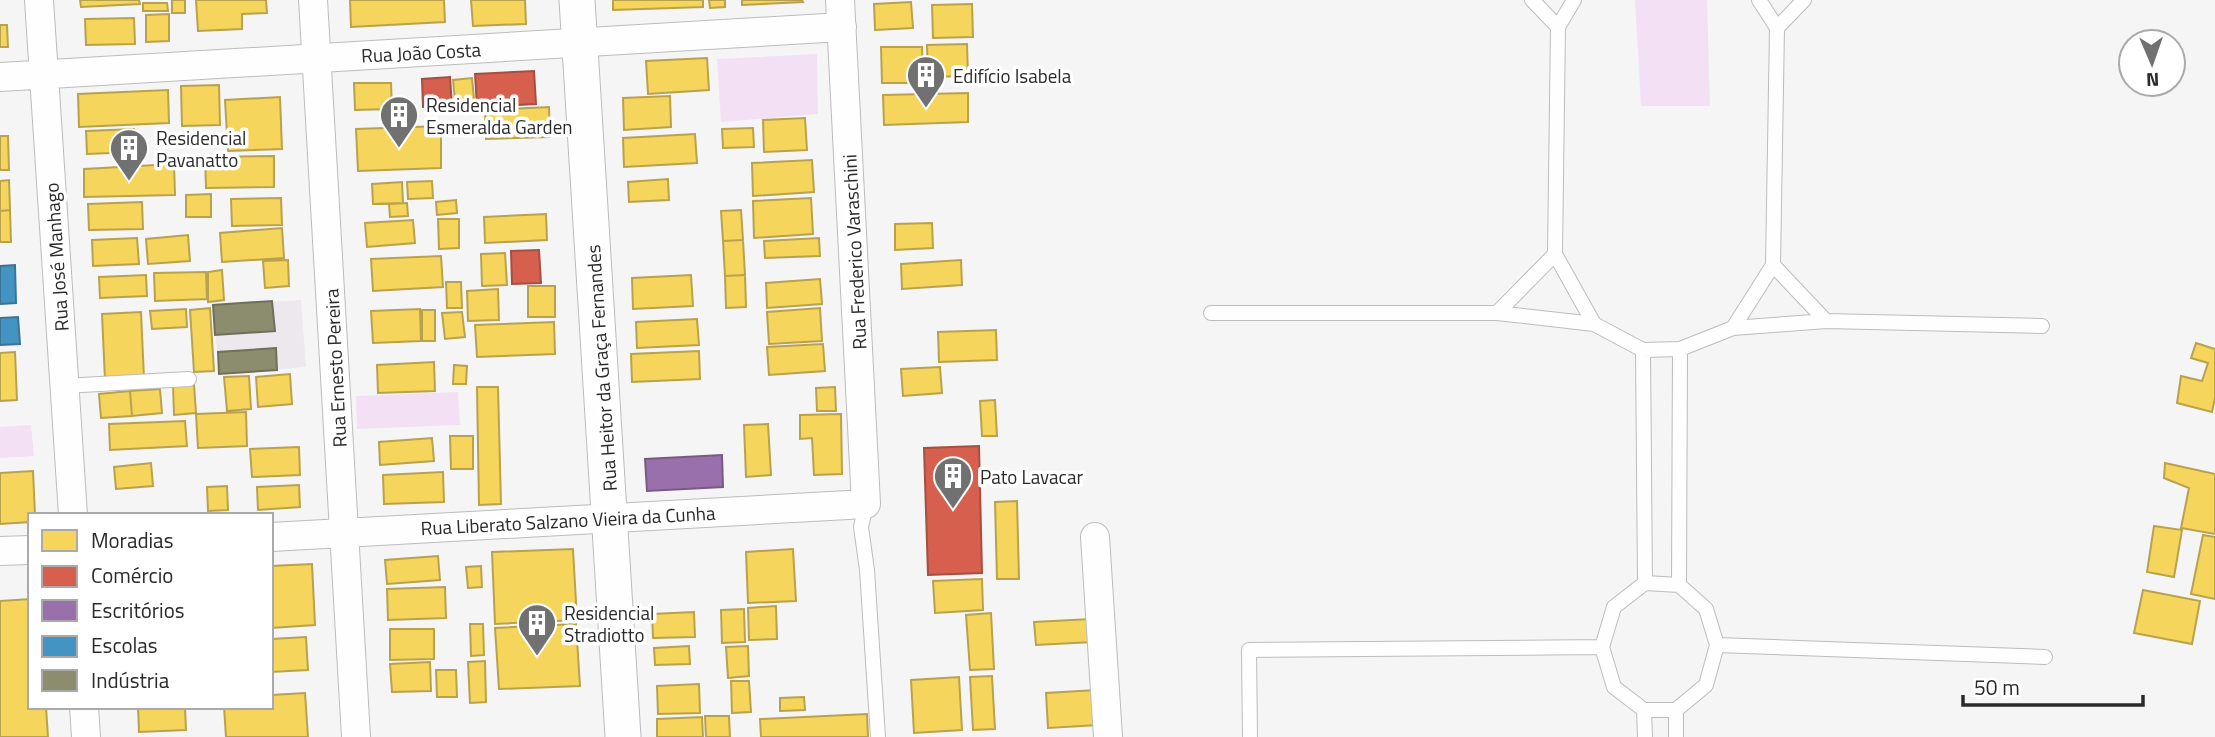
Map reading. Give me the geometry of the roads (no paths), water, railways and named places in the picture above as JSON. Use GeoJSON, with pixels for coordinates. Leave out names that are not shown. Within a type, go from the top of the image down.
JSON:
{"type":"FeatureCollection","features":[{"type":"Feature","properties":{"kind":"street","name":"Rua José Manhago"},"geometry":{"type":"LineString","coordinates":[[39,0],[73,513]]}},
{"type":"Feature","properties":{"kind":"street","name":"Rua Ernesto Pereira"},"geometry":{"type":"LineString","coordinates":[[313,0],[356,737]]}},
{"type":"Feature","properties":{"kind":"street","name":"Rua Heitor da Graça Fernandes"},"geometry":{"type":"LineString","coordinates":[[576,0],[624,737]]}},
{"type":"Feature","properties":{"kind":"street","name":"Rua João Costa"},"geometry":{"type":"LineString","coordinates":[[0,76],[580,43],[841,13]]}},
{"type":"Feature","properties":{"kind":"street","name":"Rua Frederico Varaschini"},"geometry":{"type":"LineString","coordinates":[[841,13],[866,504]]}},
{"type":"Feature","properties":{"kind":"street","name":"Rua Liberato Salzano Vieira da Cunha"},"geometry":{"type":"LineString","coordinates":[[273,537],[866,504]]}},
{"type":"Feature","properties":{"kind":"street"},"geometry":{"type":"LineString","coordinates":[[1095,537],[1108,737]]}},
{"type":"Feature","properties":{"kind":"street"},"geometry":{"type":"LineString","coordinates":[[0,551],[28,550]]}},
{"type":"Feature","properties":{"kind":"street"},"geometry":{"type":"LineString","coordinates":[[84,709],[86,737]]}},
{"type":"Feature","properties":{"kind":"lane"},"geometry":{"type":"LineString","coordinates":[[1531,0],[1558,27]]}},
{"type":"Feature","properties":{"kind":"lane"},"geometry":{"type":"LineString","coordinates":[[1574,0],[1558,27],[1555,254],[1594,324]]}},
{"type":"Feature","properties":{"kind":"lane"},"geometry":{"type":"LineString","coordinates":[[1733,328],[1773,265],[1777,29],[1759,0]]}},
{"type":"Feature","properties":{"kind":"lane"},"geometry":{"type":"LineString","coordinates":[[1777,29],[1804,0]]}},
{"type":"Feature","properties":{"kind":"lane"},"geometry":{"type":"LineString","coordinates":[[1497,313],[1555,254]]}},
{"type":"Feature","properties":{"kind":"lane"},"geometry":{"type":"LineString","coordinates":[[1773,265],[1826,321]]}},
{"type":"Feature","properties":{"kind":"lane"},"geometry":{"type":"LineString","coordinates":[[1211,313],[1497,313],[1594,324],[1643,350],[1680,349],[1733,328],[1826,321],[2042,326]]}},
{"type":"Feature","properties":{"kind":"lane"},"geometry":{"type":"LineString","coordinates":[[1679,585],[1680,349]]}},
{"type":"Feature","properties":{"kind":"lane"},"geometry":{"type":"LineString","coordinates":[[1643,350],[1645,583]]}},
{"type":"Feature","properties":{"kind":"lane"},"geometry":{"type":"LineString","coordinates":[[64,386],[190,379]]}},
{"type":"Feature","properties":{"kind":"lane"},"geometry":{"type":"LineString","coordinates":[[866,504],[862,527],[878,737]]}},
{"type":"Feature","properties":{"kind":"lane"},"geometry":{"type":"LineString","coordinates":[[1645,583],[1679,585],[1706,608],[1717,645],[1706,685],[1676,710],[1644,710],[1614,687],[1602,647],[1614,607],[1645,583]]}},
{"type":"Feature","properties":{"kind":"lane"},"geometry":{"type":"LineString","coordinates":[[1717,645],[2045,657]]}},
{"type":"Feature","properties":{"kind":"lane"},"geometry":{"type":"LineString","coordinates":[[1250,737],[1249,650],[1602,647]]}},
{"type":"Feature","properties":{"kind":"lane"},"geometry":{"type":"LineString","coordinates":[[1644,710],[1645,737]]}},
{"type":"Feature","properties":{"kind":"lane"},"geometry":{"type":"LineString","coordinates":[[1676,710],[1676,737]]}},
{"type":"Feature","properties":{"kind":"place","name":"Edifício Isabela"},"geometry":{"type":"Point","coordinates":[926,109]}},
{"type":"Feature","properties":{"kind":"place","name":"Residencial Esmeralda Garden"},"geometry":{"type":"Point","coordinates":[399,149]}},
{"type":"Feature","properties":{"kind":"place","name":"Residencial Pavanatto"},"geometry":{"type":"Point","coordinates":[129,182]}},
{"type":"Feature","properties":{"kind":"place","name":"Pato Lavacar"},"geometry":{"type":"Point","coordinates":[953,510]}},
{"type":"Feature","properties":{"kind":"place","name":"Residencial Stradiotto"},"geometry":{"type":"Point","coordinates":[537,657]}}]}
